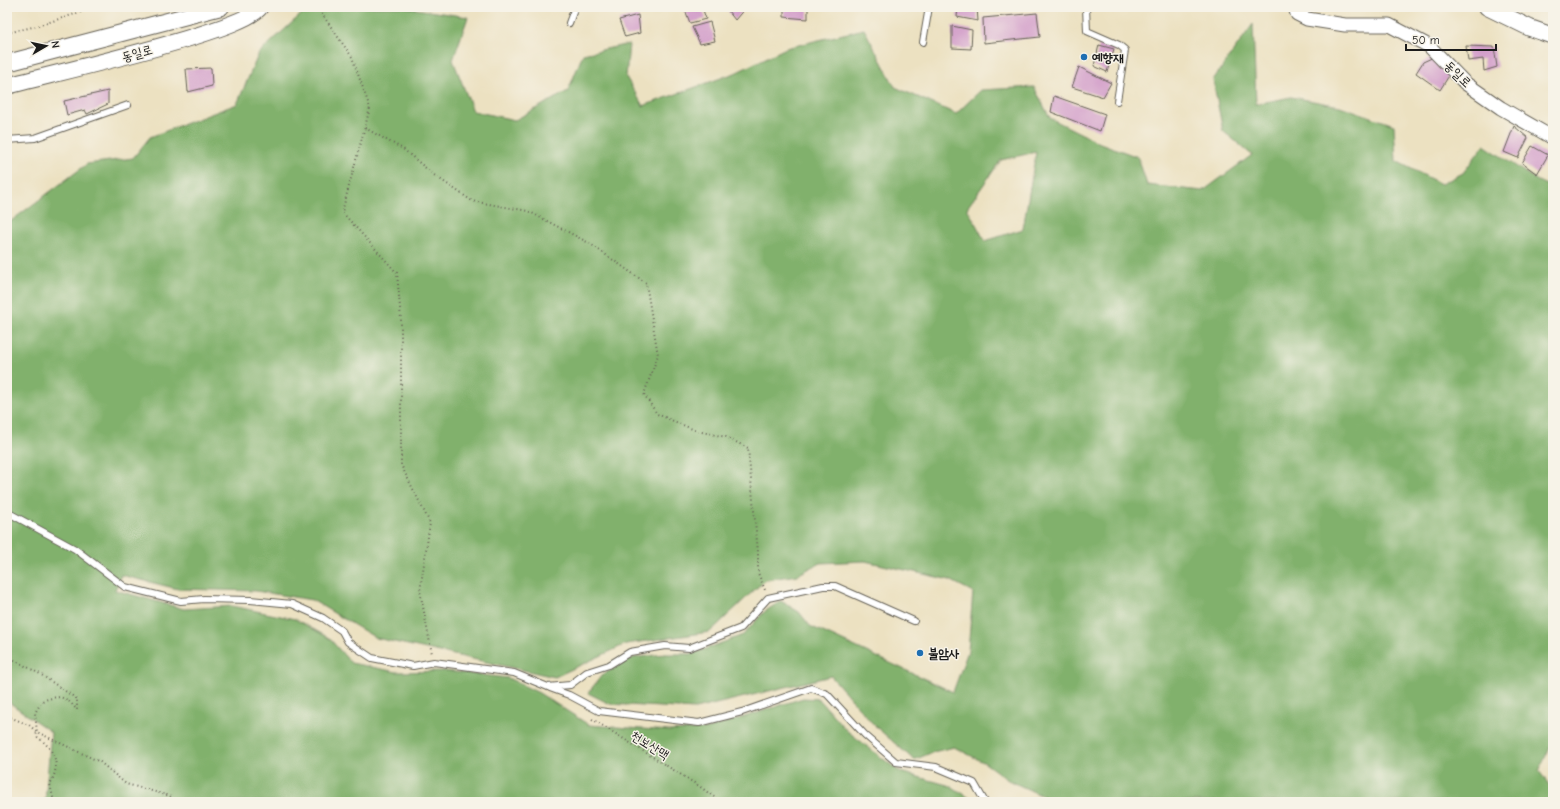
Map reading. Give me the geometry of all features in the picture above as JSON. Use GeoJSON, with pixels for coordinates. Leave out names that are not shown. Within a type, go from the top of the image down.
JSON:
{"type":"FeatureCollection","features":[{"type":"Feature","properties":{"kind":"street","name":"동일로"},"geometry":{"type":"LineString","coordinates":[[7,63],[221,7]]}},
{"type":"Feature","properties":{"kind":"street","name":"동일로"},"geometry":{"type":"LineString","coordinates":[[7,86],[132,54],[237,22],[257,13],[260,7]]}},
{"type":"Feature","properties":{"kind":"street","name":"동일로"},"geometry":{"type":"LineString","coordinates":[[1295,7],[1297,14],[1307,19],[1345,25],[1389,25],[1429,46],[1465,84],[1501,108],[1553,138]]}},
{"type":"Feature","properties":{"kind":"street"},"geometry":{"type":"LineString","coordinates":[[1487,7],[1530,28],[1553,36]]}},
{"type":"Feature","properties":{"kind":"street"},"geometry":{"type":"LineString","coordinates":[[1530,28],[1553,44]]}},
{"type":"Feature","properties":{"kind":"lane"},"geometry":{"type":"LineString","coordinates":[[569,23],[575,7]]}},
{"type":"Feature","properties":{"kind":"lane"},"geometry":{"type":"LineString","coordinates":[[923,42],[929,7]]}},
{"type":"Feature","properties":{"kind":"lane"},"geometry":{"type":"LineString","coordinates":[[1086,7],[1088,31],[1118,45],[1125,50],[1117,101]]}},
{"type":"Feature","properties":{"kind":"lane"},"geometry":{"type":"LineString","coordinates":[[7,140],[35,138],[128,105]]}},
{"type":"Feature","properties":{"kind":"lane"},"geometry":{"type":"LineString","coordinates":[[7,512],[75,549],[125,587],[181,601],[204,599],[250,600],[292,604],[323,618],[342,631],[348,642],[372,658],[412,666],[434,662],[514,673],[569,695],[599,711],[699,723],[742,712],[811,688],[827,694],[865,735],[896,762],[936,768],[974,783],[985,802]]}},
{"type":"Feature","properties":{"kind":"lane"},"geometry":{"type":"LineString","coordinates":[[548,687],[570,685],[587,672],[609,666],[630,652],[665,646],[689,648],[741,628],[768,598],[823,586],[835,586],[914,621]]}},
{"type":"Feature","properties":{"kind":"path"},"geometry":{"type":"LineString","coordinates":[[7,33],[37,26],[97,7]]}},
{"type":"Feature","properties":{"kind":"path"},"geometry":{"type":"LineString","coordinates":[[317,7],[352,57],[370,108],[342,212],[397,273],[400,319],[401,465],[430,523],[420,591],[434,662]]}},
{"type":"Feature","properties":{"kind":"path"},"geometry":{"type":"LineString","coordinates":[[365,128],[403,149],[434,175],[472,200],[528,211],[589,243],[646,283],[658,355],[644,394],[657,414],[697,431],[726,437],[748,448],[758,552],[758,573],[768,598]]}},
{"type":"Feature","properties":{"kind":"path"},"geometry":{"type":"LineString","coordinates":[[7,656],[40,674],[77,698],[78,710],[69,700],[55,696],[42,701],[35,713],[36,736],[46,744],[56,758],[55,776],[50,784],[54,802]]}},
{"type":"Feature","properties":{"kind":"path"},"geometry":{"type":"LineString","coordinates":[[7,716],[29,725],[37,732],[100,762],[126,784],[170,796],[175,802]]}},
{"type":"Feature","properties":{"kind":"path","name":"천보산맥"},"geometry":{"type":"LineString","coordinates":[[588,716],[721,802]]}},
{"type":"Feature","properties":{"kind":"green space"},"geometry":{"type":"Polygon","coordinates":[[[309,7],[403,7],[468,17],[453,60],[473,111],[515,120],[568,91],[583,54],[629,44],[626,77],[643,106],[735,73],[786,48],[864,29],[895,87],[956,114],[981,90],[1034,87],[1050,118],[1100,143],[1138,157],[1147,185],[1203,191],[1252,155],[1223,131],[1213,80],[1253,24],[1256,104],[1291,97],[1340,106],[1394,125],[1396,161],[1441,184],[1463,173],[1484,145],[1538,181],[1553,188],[1553,740],[1539,771],[1553,790],[1553,802],[1049,802],[1045,797],[1008,780],[985,763],[954,747],[933,752],[914,760],[875,726],[831,676],[695,709],[610,704],[588,693],[602,675],[632,658],[664,654],[692,654],[743,635],[764,612],[781,601],[799,612],[810,626],[953,692],[968,651],[973,592],[950,580],[865,561],[820,563],[797,575],[765,580],[710,632],[626,644],[555,677],[376,638],[312,600],[256,591],[178,589],[121,575],[115,590],[184,609],[232,606],[295,619],[329,638],[351,663],[397,672],[445,671],[508,678],[539,693],[589,725],[669,731],[707,729],[803,698],[819,699],[846,730],[900,772],[951,786],[976,802],[45,802],[51,732],[7,701],[7,224],[87,164],[133,158],[150,137],[237,104],[259,53],[309,7]],[[1036,152],[1001,160],[967,208],[985,241],[1023,229],[1036,152]]]}},
{"type":"Feature","properties":{"kind":"building"},"geometry":{"type":"Polygon","coordinates":[[[684,7],[702,7],[706,19],[690,23],[684,7]]]}},
{"type":"Feature","properties":{"kind":"building"},"geometry":{"type":"Polygon","coordinates":[[[725,7],[746,7],[735,20],[725,7]]]}},
{"type":"Feature","properties":{"kind":"building"},"geometry":{"type":"Polygon","coordinates":[[[784,7],[808,7],[808,19],[784,17],[784,7]]]}},
{"type":"Feature","properties":{"kind":"building"},"geometry":{"type":"Polygon","coordinates":[[[958,7],[977,7],[978,21],[957,17],[958,7]]]}},
{"type":"Feature","properties":{"kind":"building"},"geometry":{"type":"Polygon","coordinates":[[[1037,13],[1040,37],[984,43],[983,18],[1037,13]]]}},
{"type":"Feature","properties":{"kind":"building"},"geometry":{"type":"Polygon","coordinates":[[[638,15],[640,33],[625,37],[619,20],[638,15]]]}},
{"type":"Feature","properties":{"kind":"building"},"geometry":{"type":"Polygon","coordinates":[[[710,22],[715,41],[700,44],[692,27],[710,22]]]}},
{"type":"Feature","properties":{"kind":"building"},"geometry":{"type":"Polygon","coordinates":[[[952,26],[972,30],[971,49],[952,48],[952,26]]]}},
{"type":"Feature","properties":{"kind":"building"},"geometry":{"type":"Polygon","coordinates":[[[1099,45],[1114,49],[1107,72],[1094,66],[1099,45]]]}},
{"type":"Feature","properties":{"kind":"building"},"geometry":{"type":"Polygon","coordinates":[[[1466,46],[1494,47],[1497,67],[1484,71],[1483,59],[1468,61],[1466,46]]]}},
{"type":"Feature","properties":{"kind":"building"},"geometry":{"type":"Polygon","coordinates":[[[1436,56],[1450,74],[1440,90],[1416,73],[1423,62],[1436,56]]]}},
{"type":"Feature","properties":{"kind":"building"},"geometry":{"type":"Polygon","coordinates":[[[1079,67],[1111,83],[1103,97],[1072,87],[1079,67]]]}},
{"type":"Feature","properties":{"kind":"building"},"geometry":{"type":"Polygon","coordinates":[[[211,68],[212,86],[188,92],[186,69],[211,68]]]}},
{"type":"Feature","properties":{"kind":"building"},"geometry":{"type":"Polygon","coordinates":[[[108,91],[108,104],[87,114],[85,110],[67,115],[64,101],[108,91]]]}},
{"type":"Feature","properties":{"kind":"building"},"geometry":{"type":"Polygon","coordinates":[[[1054,96],[1105,114],[1100,131],[1051,112],[1054,96]]]}},
{"type":"Feature","properties":{"kind":"building"},"geometry":{"type":"Polygon","coordinates":[[[1514,126],[1528,138],[1518,158],[1504,152],[1514,126]]]}},
{"type":"Feature","properties":{"kind":"building"},"geometry":{"type":"Polygon","coordinates":[[[1532,146],[1548,155],[1537,174],[1522,163],[1532,146]]]}},
{"type":"Feature","properties":{"kind":"place","name":"예향재"},"geometry":{"type":"Point","coordinates":[1084,57]}},
{"type":"Feature","properties":{"kind":"place","name":"불암사"},"geometry":{"type":"Point","coordinates":[920,653]}}]}
